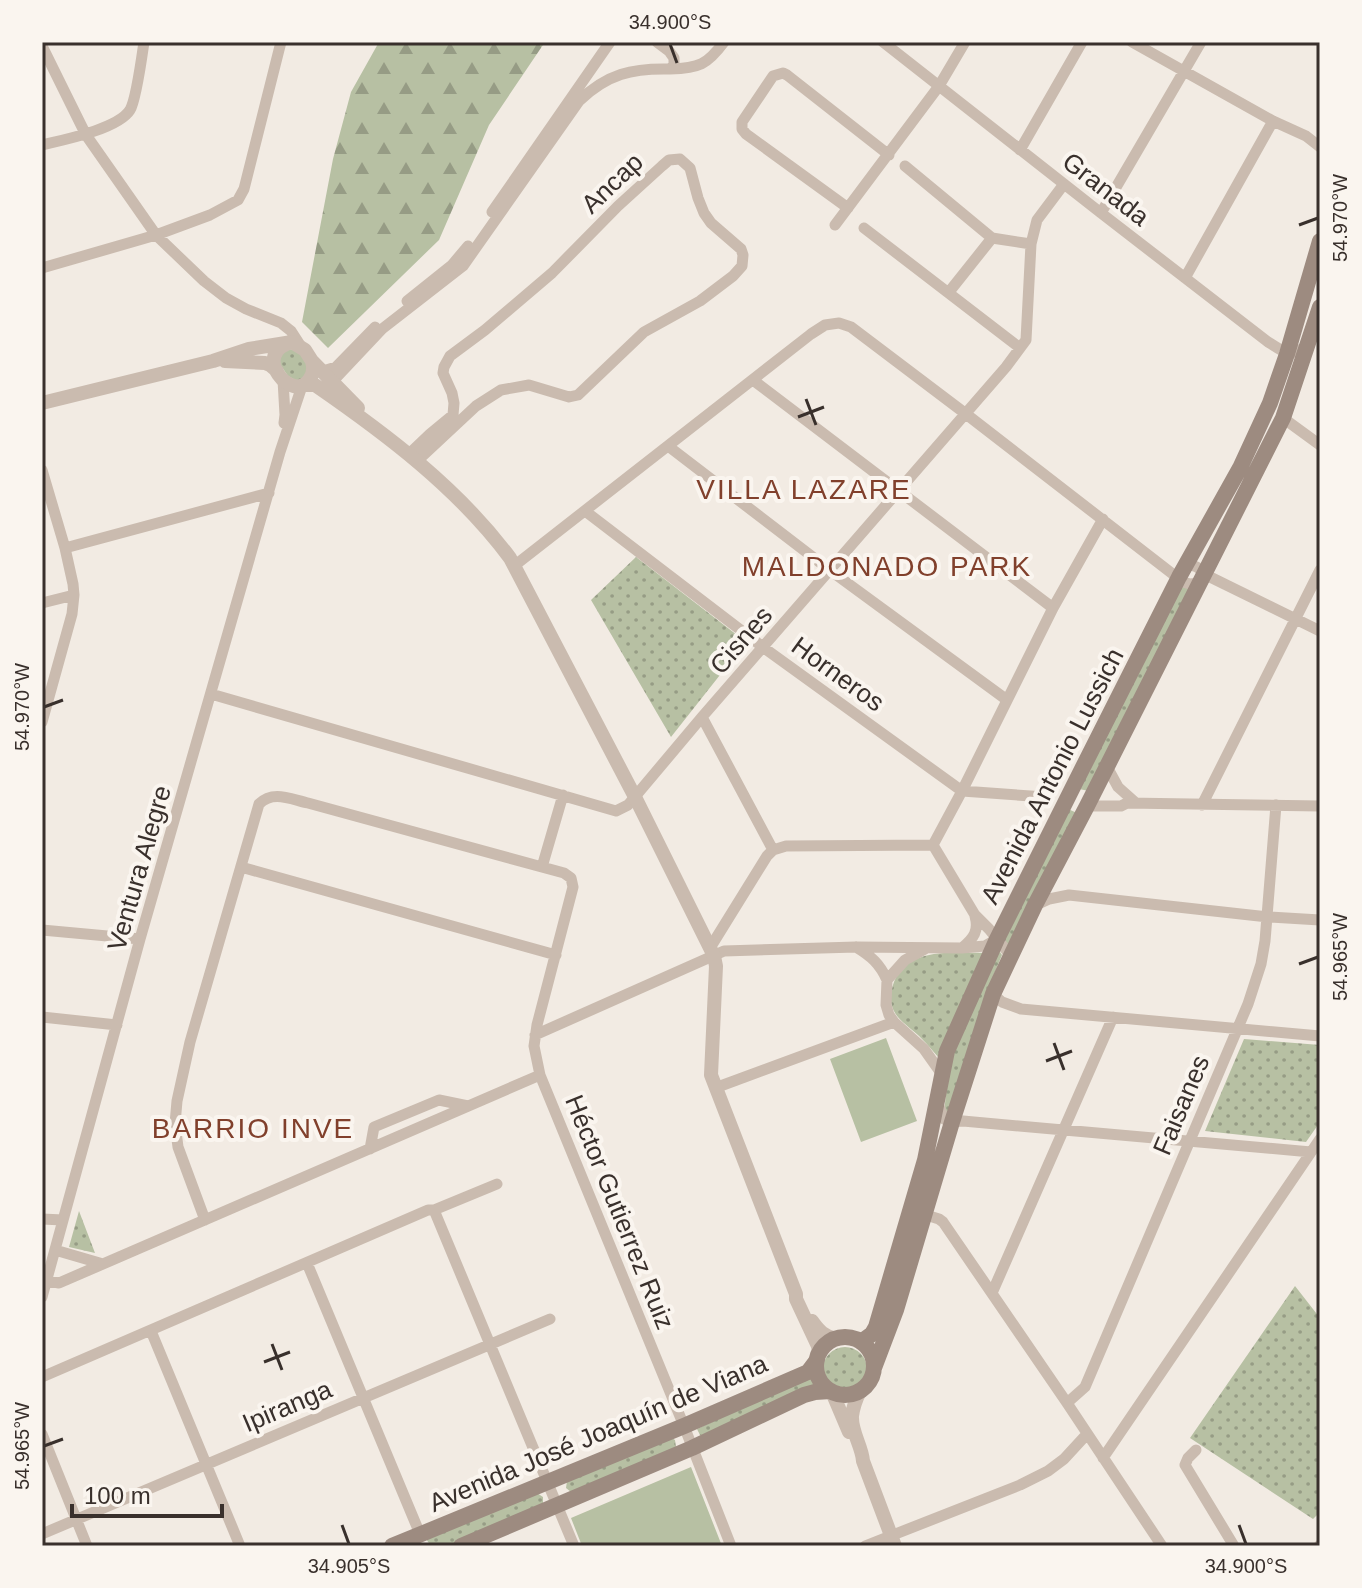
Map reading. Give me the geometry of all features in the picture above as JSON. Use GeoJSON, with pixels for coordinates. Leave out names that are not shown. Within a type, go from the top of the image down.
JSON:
{"type":"FeatureCollection","features":[{"type":"Feature","properties":{"kind":"main road","name":"Avenida Antonio Lussich"},"geometry":{"type":"LineString","coordinates":[[861,1342],[872,1334],[880,1316],[925,1160],[947,1051],[997,939],[1183,571],[1240,468],[1270,403],[1320,241]]}},
{"type":"Feature","properties":{"kind":"main road","name":"Avenida Antonio Lussich"},"geometry":{"type":"LineString","coordinates":[[874,1368],[896,1310],[993,994],[1035,905],[1283,418],[1320,307]]}},
{"type":"Feature","properties":{"kind":"main road"},"geometry":{"type":"LineString","coordinates":[[853,1338],[861,1342],[873,1358],[872,1377],[860,1391],[843,1395],[832,1391],[818,1374],[818,1357],[823,1348],[836,1339],[853,1338]]}},
{"type":"Feature","properties":{"kind":"main road","name":"Avenida José Joaquín de Viana"},"geometry":{"type":"LineString","coordinates":[[392,1546],[423,1540],[547,1481],[808,1372],[818,1357]]}},
{"type":"Feature","properties":{"kind":"main road","name":"Avenida José Joaquín de Viana"},"geometry":{"type":"LineString","coordinates":[[461,1546],[692,1448],[804,1395],[832,1391]]}},
{"type":"Feature","properties":{"kind":"street"},"geometry":{"type":"LineString","coordinates":[[42,145],[86,135],[121,118],[130,110],[144,42]]}},
{"type":"Feature","properties":{"kind":"street"},"geometry":{"type":"LineString","coordinates":[[42,268],[156,235],[210,215],[238,200],[244,189],[281,42]]}},
{"type":"Feature","properties":{"kind":"street"},"geometry":{"type":"LineString","coordinates":[[307,385],[313,373],[336,367],[369,331],[462,255],[610,42]]}},
{"type":"Feature","properties":{"kind":"street"},"geometry":{"type":"LineString","coordinates":[[657,42],[674,58],[670,69]]}},
{"type":"Feature","properties":{"kind":"street"},"geometry":{"type":"LineString","coordinates":[[323,371],[463,266],[579,101],[592,89],[610,77],[650,68],[703,65],[724,42]]}},
{"type":"Feature","properties":{"kind":"street","name":"Granada"},"geometry":{"type":"LineString","coordinates":[[883,42],[1287,354]]}},
{"type":"Feature","properties":{"kind":"street"},"geometry":{"type":"LineString","coordinates":[[835,225],[939,86],[965,42]]}},
{"type":"Feature","properties":{"kind":"street"},"geometry":{"type":"LineString","coordinates":[[1020,150],[1082,42]]}},
{"type":"Feature","properties":{"kind":"street"},"geometry":{"type":"LineString","coordinates":[[1132,42],[1273,121],[1306,136],[1320,147]]}},
{"type":"Feature","properties":{"kind":"street"},"geometry":{"type":"LineString","coordinates":[[1101,213],[1201,42]]}},
{"type":"Feature","properties":{"kind":"street"},"geometry":{"type":"LineString","coordinates":[[42,46],[86,135],[156,235],[226,298],[281,323],[291,331],[296,344],[375,426],[491,532],[514,566],[712,952],[716,966],[711,1075],[715,1088],[796,1294],[820,1332],[836,1339]]}},
{"type":"Feature","properties":{"kind":"street"},"geometry":{"type":"LineString","coordinates":[[595,64],[606,64],[611,72],[610,77]]}},
{"type":"Feature","properties":{"kind":"street"},"geometry":{"type":"LineString","coordinates":[[848,208],[742,129],[742,122],[773,76],[787,75],[889,155]]}},
{"type":"Feature","properties":{"kind":"street"},"geometry":{"type":"LineString","coordinates":[[1185,278],[1273,121]]}},
{"type":"Feature","properties":{"kind":"street","name":"Ancap"},"geometry":{"type":"LineString","coordinates":[[412,458],[456,419],[501,390],[529,385],[569,397],[578,395],[644,332],[700,301],[739,271],[743,260],[741,249],[704,213],[686,163],[675,159],[662,166],[552,273],[450,356],[443,373],[452,393],[456,419]]}},
{"type":"Feature","properties":{"kind":"street"},"geometry":{"type":"LineString","coordinates":[[905,166],[992,238],[1031,244]]}},
{"type":"Feature","properties":{"kind":"street"},"geometry":{"type":"LineString","coordinates":[[864,228],[1020,348],[1026,340],[1031,244],[1037,220],[1064,184]]}},
{"type":"Feature","properties":{"kind":"street"},"geometry":{"type":"LineString","coordinates":[[949,292],[992,238]]}},
{"type":"Feature","properties":{"kind":"street"},"geometry":{"type":"LineString","coordinates":[[514,566],[825,325],[839,323],[851,327],[1103,519],[1183,571],[1199,568],[1202,579]]}},
{"type":"Feature","properties":{"kind":"street"},"geometry":{"type":"LineString","coordinates":[[42,403],[213,361],[249,349],[296,344]]}},
{"type":"Feature","properties":{"kind":"street"},"geometry":{"type":"LineString","coordinates":[[280,375],[273,362],[277,351],[296,344]]}},
{"type":"Feature","properties":{"kind":"street"},"geometry":{"type":"LineString","coordinates":[[1287,354],[1308,346]]}},
{"type":"Feature","properties":{"kind":"street","name":"Cisnes"},"geometry":{"type":"LineString","coordinates":[[635,797],[1020,348]]}},
{"type":"Feature","properties":{"kind":"street"},"geometry":{"type":"LineString","coordinates":[[213,361],[265,363],[292,386],[325,384],[323,371]]}},
{"type":"Feature","properties":{"kind":"street","name":"Ventura Alegre"},"geometry":{"type":"LineString","coordinates":[[280,375],[285,415],[280,452]]}},
{"type":"Feature","properties":{"kind":"street"},"geometry":{"type":"LineString","coordinates":[[753,380],[1053,608]]}},
{"type":"Feature","properties":{"kind":"street"},"geometry":{"type":"LineString","coordinates":[[307,385],[375,426]]}},
{"type":"Feature","properties":{"kind":"street","name":"Ventura Alegre"},"geometry":{"type":"LineString","coordinates":[[42,1297],[44,1280],[55,1250],[140,939],[280,452],[307,385]]}},
{"type":"Feature","properties":{"kind":"street"},"geometry":{"type":"LineString","coordinates":[[1283,418],[1320,445]]}},
{"type":"Feature","properties":{"kind":"street"},"geometry":{"type":"LineString","coordinates":[[668,446],[1007,700]]}},
{"type":"Feature","properties":{"kind":"street"},"geometry":{"type":"LineString","coordinates":[[42,470],[65,548],[74,595],[72,614],[42,722]]}},
{"type":"Feature","properties":{"kind":"street"},"geometry":{"type":"LineString","coordinates":[[65,548],[269,493]]}},
{"type":"Feature","properties":{"kind":"street","name":"Horneros"},"geometry":{"type":"LineString","coordinates":[[585,511],[764,648],[962,791]]}},
{"type":"Feature","properties":{"kind":"street"},"geometry":{"type":"LineString","coordinates":[[933,845],[1053,608],[1103,519]]}},
{"type":"Feature","properties":{"kind":"street"},"geometry":{"type":"LineString","coordinates":[[1202,805],[1320,570]]}},
{"type":"Feature","properties":{"kind":"street"},"geometry":{"type":"LineString","coordinates":[[1183,571],[1183,582],[1190,584],[1202,579],[1320,631]]}},
{"type":"Feature","properties":{"kind":"street"},"geometry":{"type":"LineString","coordinates":[[42,603],[74,595]]}},
{"type":"Feature","properties":{"kind":"street"},"geometry":{"type":"LineString","coordinates":[[211,694],[616,811],[635,797]]}},
{"type":"Feature","properties":{"kind":"street"},"geometry":{"type":"LineString","coordinates":[[702,717],[773,850]]}},
{"type":"Feature","properties":{"kind":"street"},"geometry":{"type":"LineString","coordinates":[[1106,765],[1118,787],[1132,803]]}},
{"type":"Feature","properties":{"kind":"street"},"geometry":{"type":"LineString","coordinates":[[962,791],[1045,797]]}},
{"type":"Feature","properties":{"kind":"street"},"geometry":{"type":"LineString","coordinates":[[1070,794],[1088,794],[1090,801],[1121,806],[1132,803],[1319,804]]}},
{"type":"Feature","properties":{"kind":"street"},"geometry":{"type":"LineString","coordinates":[[205,1220],[178,1147],[175,1124],[177,1101],[190,1042],[263,799],[274,795],[308,803],[542,867],[563,795]]}},
{"type":"Feature","properties":{"kind":"street","name":"Faisanes"},"geometry":{"type":"LineString","coordinates":[[1067,1403],[1085,1387],[1239,1028],[1261,964],[1268,917],[1276,805]]}},
{"type":"Feature","properties":{"kind":"street"},"geometry":{"type":"LineString","coordinates":[[712,952],[773,850],[786,846],[933,845]]}},
{"type":"Feature","properties":{"kind":"street"},"geometry":{"type":"LineString","coordinates":[[933,845],[975,915],[1011,956]]}},
{"type":"Feature","properties":{"kind":"street"},"geometry":{"type":"LineString","coordinates":[[241,867],[556,955]]}},
{"type":"Feature","properties":{"kind":"street","name":"Héctor Gutierrez Ruiz"},"geometry":{"type":"LineString","coordinates":[[542,867],[564,873],[571,878],[573,887],[535,1035],[540,1075],[731,1546]]}},
{"type":"Feature","properties":{"kind":"street"},"geometry":{"type":"LineString","coordinates":[[1053,871],[1058,886],[1069,895]]}},
{"type":"Feature","properties":{"kind":"street"},"geometry":{"type":"LineString","coordinates":[[1035,905],[1069,895],[1320,920]]}},
{"type":"Feature","properties":{"kind":"street"},"geometry":{"type":"LineString","coordinates":[[962,948],[977,931],[975,915]]}},
{"type":"Feature","properties":{"kind":"street"},"geometry":{"type":"LineString","coordinates":[[42,930],[140,939]]}},
{"type":"Feature","properties":{"kind":"street"},"geometry":{"type":"LineString","coordinates":[[535,1035],[712,952],[856,947],[962,948],[985,946],[997,939]]}},
{"type":"Feature","properties":{"kind":"street"},"geometry":{"type":"LineString","coordinates":[[856,947],[881,966],[887,980],[886,1005],[894,1022],[924,1049],[941,1073]]}},
{"type":"Feature","properties":{"kind":"street"},"geometry":{"type":"LineString","coordinates":[[887,980],[905,960],[929,947]]}},
{"type":"Feature","properties":{"kind":"street"},"geometry":{"type":"LineString","coordinates":[[993,994],[1002,1002],[1021,1009],[1320,1036]]}},
{"type":"Feature","properties":{"kind":"street"},"geometry":{"type":"LineString","coordinates":[[42,1017],[117,1025]]}},
{"type":"Feature","properties":{"kind":"street"},"geometry":{"type":"LineString","coordinates":[[992,1293],[1113,1017]]}},
{"type":"Feature","properties":{"kind":"street"},"geometry":{"type":"LineString","coordinates":[[715,1088],[894,1022]]}},
{"type":"Feature","properties":{"kind":"street"},"geometry":{"type":"LineString","coordinates":[[44,1280],[59,1283],[540,1075]]}},
{"type":"Feature","properties":{"kind":"street"},"geometry":{"type":"LineString","coordinates":[[937,1099],[944,1119],[952,1122],[1311,1152]]}},
{"type":"Feature","properties":{"kind":"street"},"geometry":{"type":"LineString","coordinates":[[370,1149],[374,1127],[439,1100],[469,1106]]}},
{"type":"Feature","properties":{"kind":"street"},"geometry":{"type":"LineString","coordinates":[[1103,1458],[1320,1139]]}},
{"type":"Feature","properties":{"kind":"street"},"geometry":{"type":"LineString","coordinates":[[42,1377],[428,1210],[497,1184]]}},
{"type":"Feature","properties":{"kind":"street"},"geometry":{"type":"LineString","coordinates":[[434,1210],[574,1546]]}},
{"type":"Feature","properties":{"kind":"street"},"geometry":{"type":"LineString","coordinates":[[926,1215],[943,1222],[1162,1546]]}},
{"type":"Feature","properties":{"kind":"street"},"geometry":{"type":"LineString","coordinates":[[42,1219],[63,1220]]}},
{"type":"Feature","properties":{"kind":"street"},"geometry":{"type":"LineString","coordinates":[[55,1250],[103,1264]]}},
{"type":"Feature","properties":{"kind":"street"},"geometry":{"type":"LineString","coordinates":[[307,1263],[423,1540]]}},
{"type":"Feature","properties":{"kind":"street"},"geometry":{"type":"LineString","coordinates":[[796,1294],[818,1346],[818,1357]]}},
{"type":"Feature","properties":{"kind":"street","name":"Ipiranga"},"geometry":{"type":"LineString","coordinates":[[42,1534],[550,1319]]}},
{"type":"Feature","properties":{"kind":"street"},"geometry":{"type":"LineString","coordinates":[[151,1331],[240,1546]]}},
{"type":"Feature","properties":{"kind":"street"},"geometry":{"type":"LineString","coordinates":[[832,1391],[863,1461]]}},
{"type":"Feature","properties":{"kind":"street"},"geometry":{"type":"LineString","coordinates":[[860,1391],[852,1424],[893,1541]]}},
{"type":"Feature","properties":{"kind":"street"},"geometry":{"type":"LineString","coordinates":[[42,1434],[87,1546]]}},
{"type":"Feature","properties":{"kind":"street"},"geometry":{"type":"LineString","coordinates":[[865,1546],[893,1541],[1048,1471],[1087,1434]]}},
{"type":"Feature","properties":{"kind":"street"},"geometry":{"type":"LineString","coordinates":[[1196,1450],[1185,1465],[1234,1546]]}},
{"type":"Feature","properties":{"kind":"green space"},"geometry":{"type":"Polygon","coordinates":[[[379,42],[545,42],[489,125],[439,240],[328,348],[302,322],[333,159],[351,92],[379,42]]]}},
{"type":"Feature","properties":{"kind":"green space"},"geometry":{"type":"Polygon","coordinates":[[[297,349],[307,362],[308,375],[297,381],[288,376],[279,363],[283,350],[297,349]]]}},
{"type":"Feature","properties":{"kind":"green space"},"geometry":{"type":"Polygon","coordinates":[[[636,557],[746,642],[671,737],[591,600],[636,557]]]}},
{"type":"Feature","properties":{"kind":"green space"},"geometry":{"type":"Polygon","coordinates":[[[1180,584],[1192,588],[1089,791],[1079,789],[1180,584]]]}},
{"type":"Feature","properties":{"kind":"green space"},"geometry":{"type":"Polygon","coordinates":[[[1068,809],[1077,813],[1008,949],[1004,940],[1068,809]]]}},
{"type":"Feature","properties":{"kind":"green space"},"geometry":{"type":"Polygon","coordinates":[[[1000,952],[1002,955],[949,1116],[944,1113],[950,1056],[1000,952]]]}},
{"type":"Feature","properties":{"kind":"green space"},"geometry":{"type":"Polygon","coordinates":[[[984,953],[939,1058],[895,1013],[891,998],[894,982],[901,971],[920,957],[984,953]]]}},
{"type":"Feature","properties":{"kind":"green space"},"geometry":{"type":"Polygon","coordinates":[[[886,1038],[917,1121],[861,1142],[830,1059],[886,1038]]]}},
{"type":"Feature","properties":{"kind":"green space"},"geometry":{"type":"Polygon","coordinates":[[[1244,1039],[1320,1045],[1320,1122],[1306,1142],[1205,1131],[1244,1039]]]}},
{"type":"Feature","properties":{"kind":"green space"},"geometry":{"type":"Polygon","coordinates":[[[79,1211],[95,1253],[69,1247],[79,1211]]]}},
{"type":"Feature","properties":{"kind":"green space"},"geometry":{"type":"Polygon","coordinates":[[[1295,1286],[1320,1318],[1320,1512],[1313,1519],[1190,1438],[1295,1286]]]}},
{"type":"Feature","properties":{"kind":"green space"},"geometry":{"type":"Polygon","coordinates":[[[845,1347],[861,1353],[867,1369],[861,1385],[845,1391],[829,1385],[823,1369],[829,1353],[845,1347]]]}},
{"type":"Feature","properties":{"kind":"green space"},"geometry":{"type":"Polygon","coordinates":[[[811,1376],[816,1387],[703,1436],[697,1429],[811,1376]]]}},
{"type":"Feature","properties":{"kind":"green space"},"geometry":{"type":"Polygon","coordinates":[[[672,1438],[676,1447],[571,1492],[566,1488],[567,1481],[672,1438]]]}},
{"type":"Feature","properties":{"kind":"green space"},"geometry":{"type":"Polygon","coordinates":[[[691,1467],[722,1546],[582,1546],[571,1518],[691,1467]]]}},
{"type":"Feature","properties":{"kind":"green space"},"geometry":{"type":"Polygon","coordinates":[[[537,1493],[543,1497],[542,1506],[448,1546],[431,1546],[426,1539],[537,1493]]]}},
{"type":"Feature","properties":{"kind":"district","name":"VILLA LAZARE"},"geometry":{"type":"Point","coordinates":[804,489]}},
{"type":"Feature","properties":{"kind":"district","name":"MALDONADO PARK"},"geometry":{"type":"Point","coordinates":[887,566]}},
{"type":"Feature","properties":{"kind":"district","name":"BARRIO INVE"},"geometry":{"type":"Point","coordinates":[253,1128]}}]}
